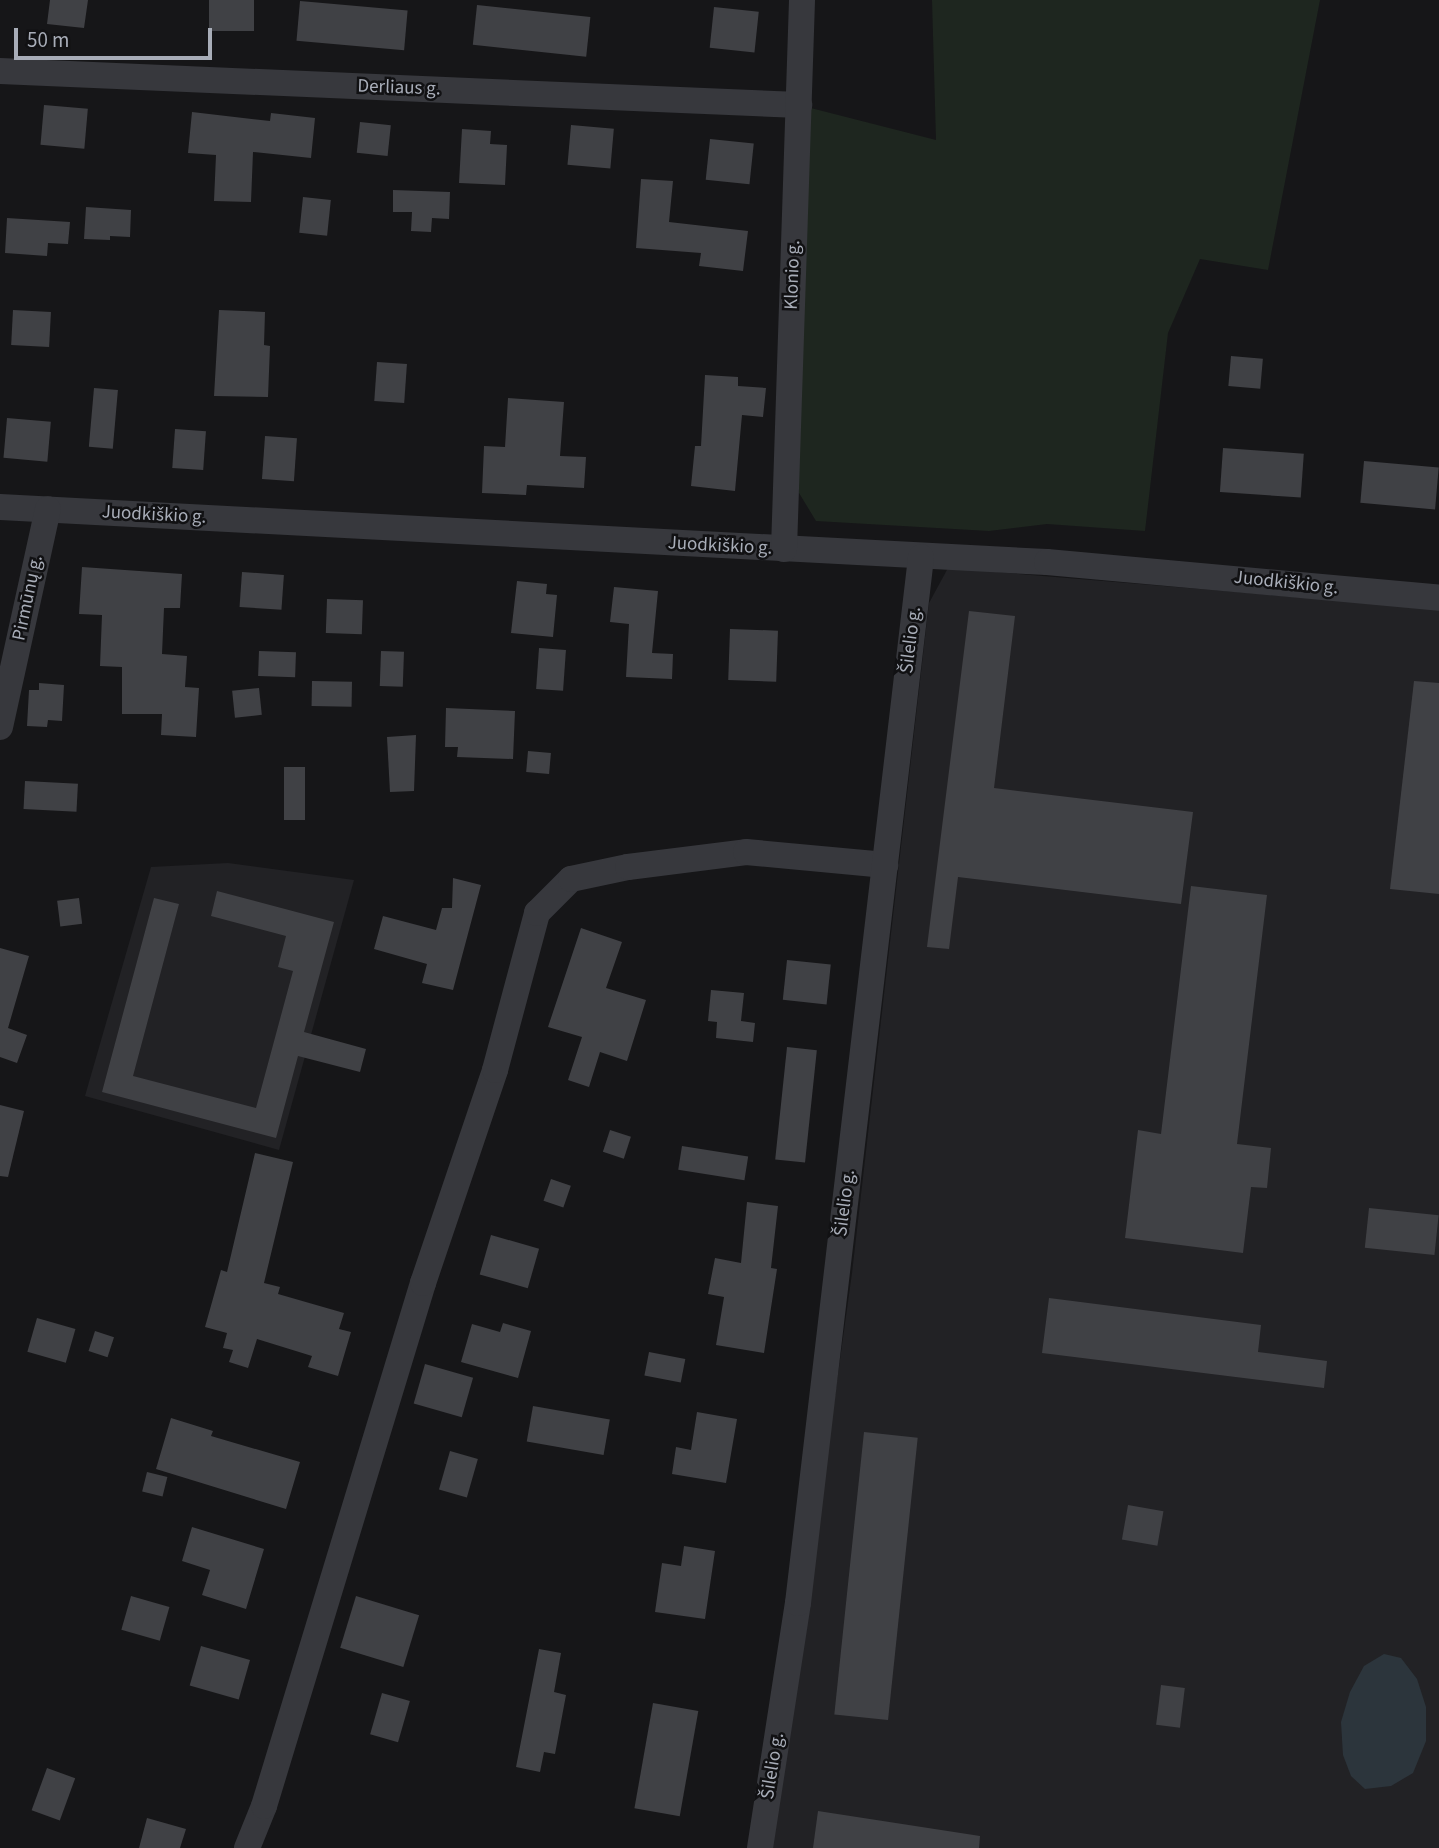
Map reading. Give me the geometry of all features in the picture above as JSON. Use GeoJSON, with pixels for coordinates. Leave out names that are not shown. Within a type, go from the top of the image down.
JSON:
{"type":"FeatureCollection","features":[{"type":"Feature","properties":{"kind":"street","name":"Klonio g."},"geometry":{"type":"LineString","coordinates":[[784,549],[802,0]]}},
{"type":"Feature","properties":{"kind":"street","name":"Derliaus g."},"geometry":{"type":"LineString","coordinates":[[0,71],[799,105]]}},
{"type":"Feature","properties":{"kind":"street","name":"Juodkiškio g."},"geometry":{"type":"LineString","coordinates":[[0,507],[1136,568],[1439,598]]}},
{"type":"Feature","properties":{"kind":"street","name":"Pirmūnų g."},"geometry":{"type":"LineString","coordinates":[[0,727],[48,509]]}},
{"type":"Feature","properties":{"kind":"street","name":"Šilelio g."},"geometry":{"type":"LineString","coordinates":[[761,1848],[798,1603],[921,557]]}},
{"type":"Feature","properties":{"kind":"street"},"geometry":{"type":"LineString","coordinates":[[247,1848],[264,1806],[423,1283],[495,1070],[537,913],[571,879],[628,867],[746,852],[885,865]]}},
{"type":"Feature","properties":{"kind":"shaded area"},"geometry":{"type":"Polygon","coordinates":[[[932,0],[1320,0],[1268,270],[1200,259],[1168,333],[1145,531],[1047,524],[989,531],[816,521],[799,493],[799,105],[936,140],[932,0]]]}},
{"type":"Feature","properties":{"kind":"shaded area"},"geometry":{"type":"Polygon","coordinates":[[[948,568],[1439,609],[1439,1848],[768,1848],[800,1648],[852,1273],[929,603],[948,568]]]}},
{"type":"Feature","properties":{"kind":"shaded area"},"geometry":{"type":"Polygon","coordinates":[[[228,863],[354,880],[279,1150],[85,1096],[151,867],[228,863]]]}},
{"type":"Feature","properties":{"kind":"shaded area"},"geometry":{"type":"Polygon","coordinates":[[[1384,1654],[1401,1658],[1417,1679],[1426,1707],[1426,1741],[1413,1773],[1391,1786],[1365,1789],[1351,1776],[1343,1755],[1341,1722],[1350,1692],[1364,1666],[1384,1654]]]}},
{"type":"Feature","properties":{"kind":"building"},"geometry":{"type":"Polygon","coordinates":[[[50,0],[88,0],[84,28],[47,24],[50,0]]]}},
{"type":"Feature","properties":{"kind":"building"},"geometry":{"type":"Polygon","coordinates":[[[209,0],[254,0],[254,31],[209,31],[209,0]]]}},
{"type":"Feature","properties":{"kind":"building"},"geometry":{"type":"Polygon","coordinates":[[[300,1],[408,10],[404,50],[297,41],[300,1]]]}},
{"type":"Feature","properties":{"kind":"building"},"geometry":{"type":"Polygon","coordinates":[[[477,5],[590,17],[586,57],[473,45],[477,5]]]}},
{"type":"Feature","properties":{"kind":"building"},"geometry":{"type":"Polygon","coordinates":[[[714,7],[759,12],[754,52],[710,48],[714,7]]]}},
{"type":"Feature","properties":{"kind":"building"},"geometry":{"type":"Polygon","coordinates":[[[44,105],[88,109],[84,149],[41,145],[44,105]]]}},
{"type":"Feature","properties":{"kind":"building"},"geometry":{"type":"Polygon","coordinates":[[[192,112],[270,121],[271,113],[315,118],[311,158],[253,152],[251,202],[214,201],[216,155],[188,153],[192,112]]]}},
{"type":"Feature","properties":{"kind":"building"},"geometry":{"type":"Polygon","coordinates":[[[360,122],[391,125],[388,156],[357,153],[360,122]]]}},
{"type":"Feature","properties":{"kind":"building"},"geometry":{"type":"Polygon","coordinates":[[[571,125],[614,129],[610,169],[568,165],[571,125]]]}},
{"type":"Feature","properties":{"kind":"building"},"geometry":{"type":"Polygon","coordinates":[[[462,129],[491,131],[490,144],[507,145],[505,185],[459,183],[462,129]]]}},
{"type":"Feature","properties":{"kind":"building"},"geometry":{"type":"Polygon","coordinates":[[[710,139],[754,144],[749,184],[706,180],[710,139]]]}},
{"type":"Feature","properties":{"kind":"building"},"geometry":{"type":"Polygon","coordinates":[[[641,179],[673,181],[669,222],[748,231],[743,271],[699,266],[701,253],[636,248],[641,179]]]}},
{"type":"Feature","properties":{"kind":"building"},"geometry":{"type":"Polygon","coordinates":[[[393,190],[450,192],[449,219],[432,218],[431,232],[411,231],[412,212],[393,212],[393,190]]]}},
{"type":"Feature","properties":{"kind":"building"},"geometry":{"type":"Polygon","coordinates":[[[303,197],[331,200],[327,236],[299,233],[303,197]]]}},
{"type":"Feature","properties":{"kind":"building"},"geometry":{"type":"Polygon","coordinates":[[[86,207],[131,210],[130,237],[110,236],[110,240],[84,239],[86,207]]]}},
{"type":"Feature","properties":{"kind":"building"},"geometry":{"type":"Polygon","coordinates":[[[7,218],[70,222],[68,244],[48,243],[47,256],[5,253],[7,218]]]}},
{"type":"Feature","properties":{"kind":"building"},"geometry":{"type":"Polygon","coordinates":[[[13,310],[51,312],[49,347],[11,345],[13,310]]]}},
{"type":"Feature","properties":{"kind":"building"},"geometry":{"type":"Polygon","coordinates":[[[219,310],[265,312],[264,345],[270,346],[268,397],[214,396],[219,310]]]}},
{"type":"Feature","properties":{"kind":"building"},"geometry":{"type":"Polygon","coordinates":[[[1231,356],[1263,359],[1260,389],[1228,386],[1231,356]]]}},
{"type":"Feature","properties":{"kind":"building"},"geometry":{"type":"Polygon","coordinates":[[[377,362],[407,364],[404,403],[374,401],[377,362]]]}},
{"type":"Feature","properties":{"kind":"building"},"geometry":{"type":"Polygon","coordinates":[[[705,375],[738,377],[738,386],[766,388],[763,417],[742,415],[735,491],[691,486],[695,446],[701,446],[705,375]]]}},
{"type":"Feature","properties":{"kind":"building"},"geometry":{"type":"Polygon","coordinates":[[[94,388],[118,390],[113,449],[89,447],[94,388]]]}},
{"type":"Feature","properties":{"kind":"building"},"geometry":{"type":"Polygon","coordinates":[[[508,398],[564,402],[560,456],[586,457],[584,488],[527,485],[526,495],[482,493],[484,446],[505,447],[508,398]]]}},
{"type":"Feature","properties":{"kind":"building"},"geometry":{"type":"Polygon","coordinates":[[[7,418],[51,422],[47,462],[4,458],[7,418]]]}},
{"type":"Feature","properties":{"kind":"building"},"geometry":{"type":"Polygon","coordinates":[[[175,429],[206,431],[203,470],[172,468],[175,429]]]}},
{"type":"Feature","properties":{"kind":"building"},"geometry":{"type":"Polygon","coordinates":[[[265,436],[297,438],[294,481],[262,479],[265,436]]]}},
{"type":"Feature","properties":{"kind":"building"},"geometry":{"type":"Polygon","coordinates":[[[1223,448],[1304,454],[1301,498],[1220,492],[1223,448]]]}},
{"type":"Feature","properties":{"kind":"building"},"geometry":{"type":"Polygon","coordinates":[[[1364,461],[1439,468],[1435,509],[1360,503],[1364,461]]]}},
{"type":"Feature","properties":{"kind":"building"},"geometry":{"type":"Polygon","coordinates":[[[82,567],[182,574],[180,608],[164,608],[162,654],[187,656],[185,687],[199,688],[196,737],[161,735],[162,714],[122,714],[122,667],[100,666],[102,615],[79,614],[82,567]]]}},
{"type":"Feature","properties":{"kind":"building"},"geometry":{"type":"Polygon","coordinates":[[[242,572],[284,575],[281,610],[240,607],[242,572]]]}},
{"type":"Feature","properties":{"kind":"building"},"geometry":{"type":"Polygon","coordinates":[[[517,581],[547,584],[546,594],[557,595],[553,637],[511,633],[517,581]]]}},
{"type":"Feature","properties":{"kind":"building"},"geometry":{"type":"Polygon","coordinates":[[[614,587],[658,591],[652,653],[673,654],[672,679],[626,677],[629,624],[610,622],[614,587]]]}},
{"type":"Feature","properties":{"kind":"building"},"geometry":{"type":"Polygon","coordinates":[[[327,599],[363,600],[362,634],[326,633],[327,599]]]}},
{"type":"Feature","properties":{"kind":"building"},"geometry":{"type":"Polygon","coordinates":[[[969,611],[1015,616],[994,788],[1193,812],[1181,904],[958,877],[949,949],[927,947],[969,611]]]}},
{"type":"Feature","properties":{"kind":"building"},"geometry":{"type":"Polygon","coordinates":[[[730,629],[778,631],[776,682],[728,680],[730,629]]]}},
{"type":"Feature","properties":{"kind":"building"},"geometry":{"type":"Polygon","coordinates":[[[539,648],[566,650],[563,691],[536,689],[539,648]]]}},
{"type":"Feature","properties":{"kind":"building"},"geometry":{"type":"Polygon","coordinates":[[[259,651],[296,652],[295,677],[258,676],[259,651]]]}},
{"type":"Feature","properties":{"kind":"building"},"geometry":{"type":"Polygon","coordinates":[[[381,651],[404,652],[403,687],[380,686],[381,651]]]}},
{"type":"Feature","properties":{"kind":"building"},"geometry":{"type":"Polygon","coordinates":[[[312,681],[352,682],[352,707],[312,706],[312,681]]]}},
{"type":"Feature","properties":{"kind":"building"},"geometry":{"type":"Polygon","coordinates":[[[1414,681],[1439,683],[1439,894],[1390,889],[1414,681]]]}},
{"type":"Feature","properties":{"kind":"building"},"geometry":{"type":"Polygon","coordinates":[[[39,683],[64,685],[62,721],[48,720],[47,727],[27,726],[29,690],[39,690],[39,683]]]}},
{"type":"Feature","properties":{"kind":"building"},"geometry":{"type":"Polygon","coordinates":[[[259,688],[262,715],[235,718],[232,691],[259,688]]]}},
{"type":"Feature","properties":{"kind":"building"},"geometry":{"type":"Polygon","coordinates":[[[446,708],[515,711],[513,759],[457,757],[458,747],[445,747],[446,708]]]}},
{"type":"Feature","properties":{"kind":"building"},"geometry":{"type":"Polygon","coordinates":[[[416,735],[414,791],[390,792],[387,737],[416,735]]]}},
{"type":"Feature","properties":{"kind":"building"},"geometry":{"type":"Polygon","coordinates":[[[528,751],[551,753],[549,774],[526,772],[528,751]]]}},
{"type":"Feature","properties":{"kind":"building"},"geometry":{"type":"Polygon","coordinates":[[[284,767],[305,767],[305,820],[284,820],[284,767]]]}},
{"type":"Feature","properties":{"kind":"building"},"geometry":{"type":"Polygon","coordinates":[[[25,781],[78,784],[76,812],[24,809],[25,781]]]}},
{"type":"Feature","properties":{"kind":"building"},"geometry":{"type":"Polygon","coordinates":[[[453,878],[481,885],[453,990],[422,983],[427,964],[374,949],[383,916],[436,930],[442,908],[452,908],[453,878]]]}},
{"type":"Feature","properties":{"kind":"building"},"geometry":{"type":"Polygon","coordinates":[[[1191,886],[1267,895],[1237,1144],[1271,1148],[1267,1188],[1251,1187],[1243,1253],[1125,1238],[1138,1130],[1161,1134],[1191,886]]]}},
{"type":"Feature","properties":{"kind":"building"},"geometry":{"type":"Polygon","coordinates":[[[217,891],[334,922],[304,1032],[366,1049],[360,1072],[298,1056],[276,1138],[102,1092],[154,898],[179,904],[133,1076],[256,1108],[293,971],[278,967],[286,936],[211,916],[217,891]]]}},
{"type":"Feature","properties":{"kind":"building"},"geometry":{"type":"Polygon","coordinates":[[[79,898],[82,924],[60,926],[57,901],[79,898]]]}},
{"type":"Feature","properties":{"kind":"building"},"geometry":{"type":"Polygon","coordinates":[[[581,928],[622,942],[606,988],[646,1000],[627,1061],[600,1052],[589,1087],[568,1080],[582,1037],[548,1027],[581,928]]]}},
{"type":"Feature","properties":{"kind":"building"},"geometry":{"type":"Polygon","coordinates":[[[0,948],[29,956],[8,1028],[27,1035],[17,1063],[0,1057],[0,948]]]}},
{"type":"Feature","properties":{"kind":"building"},"geometry":{"type":"Polygon","coordinates":[[[787,960],[831,965],[827,1004],[783,1000],[787,960]]]}},
{"type":"Feature","properties":{"kind":"building"},"geometry":{"type":"Polygon","coordinates":[[[711,990],[744,993],[741,1021],[755,1023],[753,1042],[716,1038],[717,1022],[708,1021],[711,990]]]}},
{"type":"Feature","properties":{"kind":"building"},"geometry":{"type":"Polygon","coordinates":[[[787,1047],[817,1050],[805,1163],[775,1159],[787,1047]]]}},
{"type":"Feature","properties":{"kind":"building"},"geometry":{"type":"Polygon","coordinates":[[[0,1105],[24,1111],[8,1177],[0,1176],[0,1105]]]}},
{"type":"Feature","properties":{"kind":"building"},"geometry":{"type":"Polygon","coordinates":[[[610,1130],[631,1137],[624,1159],[603,1152],[610,1130]]]}},
{"type":"Feature","properties":{"kind":"building"},"geometry":{"type":"Polygon","coordinates":[[[682,1146],[748,1156],[744,1180],[678,1170],[682,1146]]]}},
{"type":"Feature","properties":{"kind":"building"},"geometry":{"type":"Polygon","coordinates":[[[255,1153],[293,1162],[264,1283],[280,1287],[278,1294],[344,1313],[339,1329],[351,1332],[338,1376],[308,1367],[312,1356],[257,1339],[248,1368],[229,1362],[233,1350],[223,1348],[227,1333],[205,1327],[221,1270],[227,1272],[255,1153]]]}},
{"type":"Feature","properties":{"kind":"building"},"geometry":{"type":"Polygon","coordinates":[[[551,1179],[571,1186],[563,1208],[544,1201],[551,1179]]]}},
{"type":"Feature","properties":{"kind":"building"},"geometry":{"type":"Polygon","coordinates":[[[747,1202],[778,1206],[771,1268],[777,1269],[764,1353],[716,1345],[724,1297],[708,1294],[715,1258],[741,1263],[747,1202]]]}},
{"type":"Feature","properties":{"kind":"building"},"geometry":{"type":"Polygon","coordinates":[[[1369,1208],[1439,1215],[1434,1255],[1365,1248],[1369,1208]]]}},
{"type":"Feature","properties":{"kind":"building"},"geometry":{"type":"Polygon","coordinates":[[[491,1235],[539,1249],[528,1288],[480,1274],[491,1235]]]}},
{"type":"Feature","properties":{"kind":"building"},"geometry":{"type":"Polygon","coordinates":[[[1049,1298],[1261,1325],[1258,1352],[1327,1361],[1324,1388],[1042,1353],[1049,1298]]]}},
{"type":"Feature","properties":{"kind":"building"},"geometry":{"type":"Polygon","coordinates":[[[37,1318],[75,1329],[66,1363],[27,1352],[37,1318]]]}},
{"type":"Feature","properties":{"kind":"building"},"geometry":{"type":"Polygon","coordinates":[[[503,1323],[531,1331],[518,1378],[461,1362],[472,1324],[500,1332],[503,1323]]]}},
{"type":"Feature","properties":{"kind":"building"},"geometry":{"type":"Polygon","coordinates":[[[95,1331],[114,1337],[108,1357],[89,1351],[95,1331]]]}},
{"type":"Feature","properties":{"kind":"building"},"geometry":{"type":"Polygon","coordinates":[[[649,1352],[685,1359],[681,1383],[644,1376],[649,1352]]]}},
{"type":"Feature","properties":{"kind":"building"},"geometry":{"type":"Polygon","coordinates":[[[425,1364],[473,1378],[462,1417],[414,1403],[425,1364]]]}},
{"type":"Feature","properties":{"kind":"building"},"geometry":{"type":"Polygon","coordinates":[[[533,1406],[610,1420],[604,1455],[527,1441],[533,1406]]]}},
{"type":"Feature","properties":{"kind":"building"},"geometry":{"type":"Polygon","coordinates":[[[697,1412],[737,1419],[726,1483],[672,1474],[676,1447],[691,1450],[697,1412]]]}},
{"type":"Feature","properties":{"kind":"building"},"geometry":{"type":"Polygon","coordinates":[[[171,1418],[213,1431],[211,1436],[300,1462],[286,1509],[156,1469],[171,1418]]]}},
{"type":"Feature","properties":{"kind":"building"},"geometry":{"type":"Polygon","coordinates":[[[864,1432],[918,1438],[888,1720],[834,1714],[864,1432]]]}},
{"type":"Feature","properties":{"kind":"building"},"geometry":{"type":"Polygon","coordinates":[[[450,1451],[478,1459],[467,1497],[439,1489],[450,1451]]]}},
{"type":"Feature","properties":{"kind":"building"},"geometry":{"type":"Polygon","coordinates":[[[147,1472],[167,1477],[163,1496],[142,1491],[147,1472]]]}},
{"type":"Feature","properties":{"kind":"building"},"geometry":{"type":"Polygon","coordinates":[[[1128,1505],[1163,1511],[1157,1546],[1122,1539],[1128,1505]]]}},
{"type":"Feature","properties":{"kind":"building"},"geometry":{"type":"Polygon","coordinates":[[[192,1527],[264,1549],[246,1609],[202,1595],[210,1570],[182,1561],[192,1527]]]}},
{"type":"Feature","properties":{"kind":"building"},"geometry":{"type":"Polygon","coordinates":[[[684,1546],[715,1551],[705,1619],[655,1612],[662,1563],[681,1566],[684,1546]]]}},
{"type":"Feature","properties":{"kind":"building"},"geometry":{"type":"Polygon","coordinates":[[[131,1596],[169,1607],[160,1641],[121,1630],[131,1596]]]}},
{"type":"Feature","properties":{"kind":"building"},"geometry":{"type":"Polygon","coordinates":[[[356,1596],[419,1615],[403,1667],[340,1648],[356,1596]]]}},
{"type":"Feature","properties":{"kind":"building"},"geometry":{"type":"Polygon","coordinates":[[[201,1646],[250,1660],[239,1699],[190,1685],[201,1646]]]}},
{"type":"Feature","properties":{"kind":"building"},"geometry":{"type":"Polygon","coordinates":[[[539,1649],[561,1653],[554,1692],[566,1695],[555,1754],[544,1752],[540,1772],[516,1767],[539,1649]]]}},
{"type":"Feature","properties":{"kind":"building"},"geometry":{"type":"Polygon","coordinates":[[[1161,1685],[1185,1688],[1180,1728],[1156,1725],[1161,1685]]]}},
{"type":"Feature","properties":{"kind":"building"},"geometry":{"type":"Polygon","coordinates":[[[382,1693],[410,1701],[398,1742],[370,1734],[382,1693]]]}},
{"type":"Feature","properties":{"kind":"building"},"geometry":{"type":"Polygon","coordinates":[[[653,1703],[698,1711],[680,1816],[634,1808],[653,1703]]]}},
{"type":"Feature","properties":{"kind":"building"},"geometry":{"type":"Polygon","coordinates":[[[47,1768],[75,1778],[60,1821],[32,1810],[47,1768]]]}},
{"type":"Feature","properties":{"kind":"building"},"geometry":{"type":"Polygon","coordinates":[[[818,1811],[980,1836],[979,1848],[813,1848],[818,1811]]]}},
{"type":"Feature","properties":{"kind":"building"},"geometry":{"type":"Polygon","coordinates":[[[147,1818],[186,1829],[180,1848],[139,1848],[147,1818]]]}}]}
